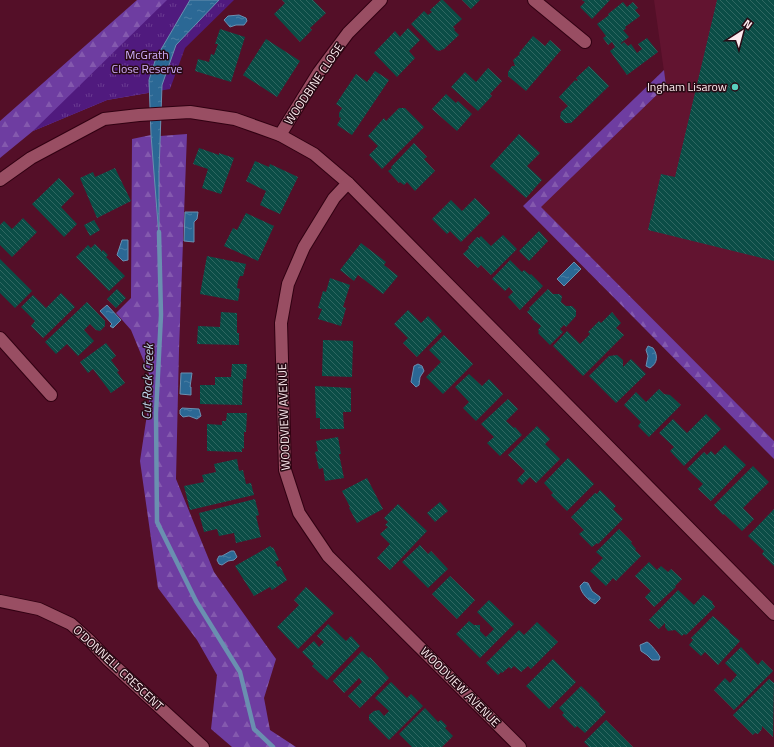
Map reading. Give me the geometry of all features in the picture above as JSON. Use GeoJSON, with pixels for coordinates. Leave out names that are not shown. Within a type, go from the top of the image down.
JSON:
{"type":"FeatureCollection","features":[{"type":"Feature","properties":{"kind":"street","name":"WOODBINE CLOSE"},"geometry":{"type":"LineString","coordinates":[[280,135],[319,72],[335,50],[348,34],[381,0]]}},
{"type":"Feature","properties":{"kind":"street"},"geometry":{"type":"LineString","coordinates":[[534,0],[585,42]]}},
{"type":"Feature","properties":{"kind":"street"},"geometry":{"type":"LineString","coordinates":[[0,180],[30,158],[104,119],[172,112],[190,112],[235,119],[280,135],[314,154],[348,183],[774,614]]}},
{"type":"Feature","properties":{"kind":"street","name":"WOODVIEW AVENUE"},"geometry":{"type":"LineString","coordinates":[[348,183],[334,198],[304,247],[288,284],[281,323],[285,470],[299,513],[328,556],[520,747]]}},
{"type":"Feature","properties":{"kind":"street"},"geometry":{"type":"LineString","coordinates":[[0,338],[52,395]]}},
{"type":"Feature","properties":{"kind":"street","name":"O'DONNELL CRESCENT"},"geometry":{"type":"LineString","coordinates":[[0,601],[39,608],[71,624],[203,747]]}},
{"type":"Feature","properties":{"kind":"shaded area"},"geometry":{"type":"Polygon","coordinates":[[[654,0],[774,0],[774,441],[540,207],[666,86],[654,0]]]}},
{"type":"Feature","properties":{"kind":"green space"},"geometry":{"type":"Polygon","coordinates":[[[137,0],[190,0],[148,93],[107,100],[33,131],[0,158],[0,121],[137,0]]]}},
{"type":"Feature","properties":{"kind":"green space","name":"McGrath Close Reserve"},"geometry":{"type":"Polygon","coordinates":[[[167,0],[234,0],[185,48],[170,89],[107,100],[33,131],[167,0]]]}},
{"type":"Feature","properties":{"kind":"green space"},"geometry":{"type":"Polygon","coordinates":[[[664,70],[666,86],[541,207],[774,441],[774,459],[523,206],[664,70]]]}},
{"type":"Feature","properties":{"kind":"green space"},"geometry":{"type":"Polygon","coordinates":[[[187,134],[176,479],[214,572],[276,659],[264,698],[270,730],[296,747],[232,747],[211,729],[217,675],[197,640],[158,588],[140,461],[152,381],[131,330],[116,313],[131,298],[132,139],[151,135],[159,228],[160,136],[187,134]]]}},
{"type":"Feature","properties":{"kind":"water"},"geometry":{"type":"Polygon","coordinates":[[[190,0],[219,0],[176,45],[162,85],[159,171],[159,237],[151,135],[149,80],[156,58],[190,0]]]}},
{"type":"Feature","properties":{"kind":"water"},"geometry":{"type":"Polygon","coordinates":[[[239,15],[246,18],[247,21],[244,25],[230,27],[224,20],[228,16],[239,15]]]}},
{"type":"Feature","properties":{"kind":"water"},"geometry":{"type":"Polygon","coordinates":[[[185,212],[198,212],[197,219],[194,222],[194,242],[184,241],[185,212]]]}},
{"type":"Feature","properties":{"kind":"water"},"geometry":{"type":"Polygon","coordinates":[[[122,240],[128,240],[128,260],[123,261],[117,255],[122,240]]]}},
{"type":"Feature","properties":{"kind":"water"},"geometry":{"type":"Polygon","coordinates":[[[574,262],[581,269],[564,286],[557,279],[574,262]]]}},
{"type":"Feature","properties":{"kind":"water"},"geometry":{"type":"Polygon","coordinates":[[[107,305],[121,320],[113,328],[110,326],[112,324],[100,311],[107,305]]]}},
{"type":"Feature","properties":{"kind":"water"},"geometry":{"type":"Polygon","coordinates":[[[648,346],[653,348],[656,353],[655,364],[650,368],[646,366],[648,356],[646,350],[648,346]]]}},
{"type":"Feature","properties":{"kind":"water"},"geometry":{"type":"Polygon","coordinates":[[[418,364],[422,366],[424,371],[420,377],[419,385],[416,387],[411,382],[414,366],[418,364]]]}},
{"type":"Feature","properties":{"kind":"water"},"geometry":{"type":"Polygon","coordinates":[[[181,373],[192,373],[190,387],[191,395],[180,394],[181,373]]]}},
{"type":"Feature","properties":{"kind":"water"},"geometry":{"type":"Polygon","coordinates":[[[182,408],[199,409],[201,416],[197,419],[189,416],[183,417],[180,414],[180,410],[182,408]]]}},
{"type":"Feature","properties":{"kind":"water"},"geometry":{"type":"Polygon","coordinates":[[[234,551],[237,557],[234,560],[228,561],[222,565],[219,564],[217,560],[219,556],[234,551]]]}},
{"type":"Feature","properties":{"kind":"water"},"geometry":{"type":"Polygon","coordinates":[[[584,582],[588,583],[592,591],[600,597],[595,604],[583,594],[580,586],[584,582]]]}},
{"type":"Feature","properties":{"kind":"water"},"geometry":{"type":"Polygon","coordinates":[[[647,642],[659,655],[659,660],[652,660],[641,651],[640,645],[647,642]]]}},
{"type":"Feature","properties":{"kind":"building"},"geometry":{"type":"Polygon","coordinates":[[[282,0],[313,0],[326,13],[310,28],[312,30],[300,42],[274,14],[285,3],[282,0]]]}},
{"type":"Feature","properties":{"kind":"building"},"geometry":{"type":"Polygon","coordinates":[[[441,0],[443,0],[462,19],[453,27],[459,35],[444,49],[439,51],[436,50],[411,24],[424,11],[428,15],[432,12],[430,10],[441,0]]]}},
{"type":"Feature","properties":{"kind":"building"},"geometry":{"type":"Polygon","coordinates":[[[462,0],[480,0],[471,9],[462,0]]]}},
{"type":"Feature","properties":{"kind":"building"},"geometry":{"type":"Polygon","coordinates":[[[582,0],[610,0],[592,19],[580,7],[585,2],[582,0]]]}},
{"type":"Feature","properties":{"kind":"building","name":"Ingham Lisarow"},"geometry":{"type":"Polygon","coordinates":[[[717,0],[774,0],[774,261],[648,230],[661,174],[675,177],[717,0]]]}},
{"type":"Feature","properties":{"kind":"building"},"geometry":{"type":"Polygon","coordinates":[[[623,2],[627,7],[633,2],[638,8],[635,10],[640,16],[625,27],[626,29],[623,30],[629,37],[621,44],[624,42],[628,46],[631,44],[637,53],[642,49],[638,44],[647,38],[658,52],[627,75],[610,51],[615,47],[612,42],[608,45],[603,38],[606,36],[597,24],[623,2]]]}},
{"type":"Feature","properties":{"kind":"building"},"geometry":{"type":"Polygon","coordinates":[[[408,28],[420,40],[409,51],[415,58],[397,77],[374,53],[395,31],[400,37],[408,28]]]}},
{"type":"Feature","properties":{"kind":"building"},"geometry":{"type":"Polygon","coordinates":[[[220,29],[245,37],[231,82],[195,71],[198,59],[209,62],[211,54],[214,55],[218,44],[215,44],[220,29]]]}},
{"type":"Feature","properties":{"kind":"building"},"geometry":{"type":"Polygon","coordinates":[[[533,36],[545,46],[550,40],[561,50],[526,91],[508,76],[508,72],[512,66],[515,66],[513,60],[520,54],[519,53],[533,36]]]}},
{"type":"Feature","properties":{"kind":"building"},"geometry":{"type":"Polygon","coordinates":[[[266,39],[300,61],[277,97],[243,75],[266,39]]]}},
{"type":"Feature","properties":{"kind":"building"},"geometry":{"type":"Polygon","coordinates":[[[589,66],[609,86],[571,123],[565,123],[560,118],[561,112],[568,106],[559,97],[575,80],[578,80],[576,78],[589,66]]]}},
{"type":"Feature","properties":{"kind":"building"},"geometry":{"type":"Polygon","coordinates":[[[488,68],[502,81],[490,94],[492,96],[478,111],[451,87],[465,72],[476,82],[488,68]]]}},
{"type":"Feature","properties":{"kind":"building"},"geometry":{"type":"Polygon","coordinates":[[[375,71],[389,80],[352,135],[337,125],[341,118],[339,117],[339,113],[342,108],[336,104],[356,74],[367,82],[375,71]]]}},
{"type":"Feature","properties":{"kind":"building"},"geometry":{"type":"Polygon","coordinates":[[[446,94],[456,103],[458,101],[472,114],[457,131],[432,109],[446,94]]]}},
{"type":"Feature","properties":{"kind":"building"},"geometry":{"type":"Polygon","coordinates":[[[399,108],[405,108],[424,127],[382,169],[369,155],[378,146],[368,136],[384,118],[386,121],[399,108]]]}},
{"type":"Feature","properties":{"kind":"building"},"geometry":{"type":"Polygon","coordinates":[[[519,134],[540,153],[527,166],[542,180],[526,198],[490,166],[519,134]]]}},
{"type":"Feature","properties":{"kind":"building"},"geometry":{"type":"Polygon","coordinates":[[[414,143],[427,157],[424,159],[435,171],[415,191],[407,182],[404,185],[400,182],[399,183],[388,171],[414,143]]]}},
{"type":"Feature","properties":{"kind":"building"},"geometry":{"type":"Polygon","coordinates":[[[199,148],[219,155],[219,153],[234,158],[221,194],[202,188],[208,169],[193,164],[199,148]]]}},
{"type":"Feature","properties":{"kind":"building"},"geometry":{"type":"Polygon","coordinates":[[[255,161],[269,167],[270,164],[298,177],[280,214],[260,205],[266,191],[246,181],[255,161]]]}},
{"type":"Feature","properties":{"kind":"building"},"geometry":{"type":"Polygon","coordinates":[[[115,168],[131,201],[97,218],[80,178],[93,172],[95,177],[115,168]]]}},
{"type":"Feature","properties":{"kind":"building"},"geometry":{"type":"Polygon","coordinates":[[[59,178],[74,194],[61,207],[77,224],[64,237],[32,204],[59,178]]]}},
{"type":"Feature","properties":{"kind":"building"},"geometry":{"type":"Polygon","coordinates":[[[475,198],[490,213],[461,242],[450,231],[447,234],[432,219],[451,200],[462,211],[475,198]]]}},
{"type":"Feature","properties":{"kind":"building"},"geometry":{"type":"Polygon","coordinates":[[[246,213],[274,226],[258,261],[224,246],[233,228],[237,230],[246,213]]]}},
{"type":"Feature","properties":{"kind":"building"},"geometry":{"type":"Polygon","coordinates":[[[23,218],[37,232],[12,257],[0,245],[0,225],[4,221],[12,229],[23,218]]]}},
{"type":"Feature","properties":{"kind":"building"},"geometry":{"type":"Polygon","coordinates":[[[94,220],[100,230],[90,236],[84,225],[94,220]]]}},
{"type":"Feature","properties":{"kind":"building"},"geometry":{"type":"Polygon","coordinates":[[[539,231],[548,241],[529,261],[519,251],[539,231]]]}},
{"type":"Feature","properties":{"kind":"building"},"geometry":{"type":"Polygon","coordinates":[[[503,235],[517,249],[491,275],[481,265],[478,268],[463,254],[477,237],[479,238],[481,236],[491,246],[503,235]]]}},
{"type":"Feature","properties":{"kind":"building"},"geometry":{"type":"Polygon","coordinates":[[[361,243],[386,262],[384,265],[398,276],[383,294],[358,275],[354,281],[340,270],[361,243]]]}},
{"type":"Feature","properties":{"kind":"building"},"geometry":{"type":"Polygon","coordinates":[[[95,244],[101,252],[103,250],[108,255],[106,257],[125,276],[109,291],[76,257],[88,245],[91,248],[95,244]]]}},
{"type":"Feature","properties":{"kind":"building"},"geometry":{"type":"Polygon","coordinates":[[[207,256],[246,264],[243,276],[240,276],[238,281],[237,288],[240,289],[238,301],[200,294],[207,256]]]}},
{"type":"Feature","properties":{"kind":"building"},"geometry":{"type":"Polygon","coordinates":[[[0,259],[32,291],[15,308],[0,293],[0,259]]]}},
{"type":"Feature","properties":{"kind":"building"},"geometry":{"type":"Polygon","coordinates":[[[510,260],[522,272],[524,270],[530,275],[531,274],[543,286],[520,310],[508,297],[513,292],[509,287],[505,291],[492,279],[510,260]]]}},
{"type":"Feature","properties":{"kind":"building"},"geometry":{"type":"Polygon","coordinates":[[[330,278],[350,285],[343,307],[346,308],[341,326],[318,319],[322,309],[318,308],[323,291],[326,292],[330,278]]]}},
{"type":"Feature","properties":{"kind":"building"},"geometry":{"type":"Polygon","coordinates":[[[117,289],[126,298],[116,308],[107,299],[117,289]]]}},
{"type":"Feature","properties":{"kind":"building"},"geometry":{"type":"Polygon","coordinates":[[[548,289],[553,294],[559,294],[562,296],[561,302],[566,306],[572,306],[576,310],[576,316],[566,327],[564,325],[560,329],[563,332],[550,345],[538,333],[541,326],[532,319],[533,318],[527,312],[530,309],[529,308],[548,289]]]}},
{"type":"Feature","properties":{"kind":"building"},"geometry":{"type":"Polygon","coordinates":[[[61,293],[75,307],[43,338],[31,326],[35,321],[21,307],[33,295],[46,308],[61,293]]]}},
{"type":"Feature","properties":{"kind":"building"},"geometry":{"type":"Polygon","coordinates":[[[87,302],[105,321],[105,326],[100,331],[96,330],[90,324],[84,330],[94,341],[78,356],[67,344],[56,354],[45,342],[87,302]]]}},
{"type":"Feature","properties":{"kind":"building"},"geometry":{"type":"Polygon","coordinates":[[[408,310],[421,323],[428,316],[442,331],[417,357],[403,343],[408,338],[394,324],[408,310]]]}},
{"type":"Feature","properties":{"kind":"building"},"geometry":{"type":"Polygon","coordinates":[[[221,312],[237,313],[237,333],[239,333],[239,345],[197,344],[198,326],[220,327],[221,312]]]}},
{"type":"Feature","properties":{"kind":"building"},"geometry":{"type":"Polygon","coordinates":[[[612,312],[621,323],[616,328],[624,335],[583,376],[553,346],[567,331],[580,344],[590,334],[588,332],[599,321],[601,323],[612,312]]]}},
{"type":"Feature","properties":{"kind":"building"},"geometry":{"type":"Polygon","coordinates":[[[444,335],[473,364],[443,394],[426,377],[441,362],[429,350],[444,335]]]}},
{"type":"Feature","properties":{"kind":"building"},"geometry":{"type":"Polygon","coordinates":[[[323,340],[353,341],[352,377],[322,376],[323,340]]]}},
{"type":"Feature","properties":{"kind":"building"},"geometry":{"type":"Polygon","coordinates":[[[106,343],[116,356],[111,360],[125,383],[111,393],[93,369],[88,373],[80,362],[106,343]]]}},
{"type":"Feature","properties":{"kind":"building"},"geometry":{"type":"Polygon","coordinates":[[[617,355],[623,360],[623,367],[631,359],[646,374],[616,403],[589,376],[609,356],[617,355]]]}},
{"type":"Feature","properties":{"kind":"building"},"geometry":{"type":"Polygon","coordinates":[[[232,364],[247,364],[246,379],[243,379],[242,405],[200,404],[200,385],[215,385],[215,377],[231,377],[232,364]]]}},
{"type":"Feature","properties":{"kind":"building"},"geometry":{"type":"Polygon","coordinates":[[[469,374],[482,386],[489,379],[503,394],[476,421],[463,408],[469,402],[455,387],[469,374]]]}},
{"type":"Feature","properties":{"kind":"building"},"geometry":{"type":"Polygon","coordinates":[[[315,386],[351,388],[351,412],[343,412],[344,429],[320,429],[320,418],[316,418],[315,386]]]}},
{"type":"Feature","properties":{"kind":"building"},"geometry":{"type":"Polygon","coordinates":[[[659,389],[664,394],[670,395],[681,405],[649,437],[638,426],[641,422],[624,405],[636,392],[646,402],[659,389]]]}},
{"type":"Feature","properties":{"kind":"building"},"geometry":{"type":"Polygon","coordinates":[[[508,399],[518,409],[506,421],[514,428],[515,427],[522,435],[500,456],[487,443],[494,437],[481,424],[508,399]]]}},
{"type":"Feature","properties":{"kind":"building"},"geometry":{"type":"Polygon","coordinates":[[[227,413],[247,413],[246,432],[244,432],[244,449],[242,448],[242,452],[207,451],[207,424],[222,425],[222,421],[226,421],[227,413]]]}},
{"type":"Feature","properties":{"kind":"building"},"geometry":{"type":"Polygon","coordinates":[[[706,414],[721,429],[684,466],[670,451],[674,447],[659,433],[673,419],[687,433],[706,414]]]}},
{"type":"Feature","properties":{"kind":"building"},"geometry":{"type":"Polygon","coordinates":[[[537,426],[550,439],[545,444],[560,459],[536,483],[530,477],[522,485],[517,480],[525,471],[508,455],[537,426]]]}},
{"type":"Feature","properties":{"kind":"building"},"geometry":{"type":"Polygon","coordinates":[[[338,437],[341,454],[339,454],[344,478],[325,481],[323,468],[319,469],[315,452],[318,451],[316,441],[338,437]]]}},
{"type":"Feature","properties":{"kind":"building"},"geometry":{"type":"Polygon","coordinates":[[[725,445],[746,465],[711,501],[698,489],[703,484],[687,469],[704,452],[707,455],[711,451],[715,455],[725,445]]]}},
{"type":"Feature","properties":{"kind":"building"},"geometry":{"type":"Polygon","coordinates":[[[568,458],[594,484],[567,511],[551,495],[553,493],[544,483],[568,458]]]}},
{"type":"Feature","properties":{"kind":"building"},"geometry":{"type":"Polygon","coordinates":[[[237,459],[239,471],[243,470],[246,484],[251,483],[254,495],[190,510],[184,486],[204,482],[202,475],[216,472],[214,464],[237,459]]]}},
{"type":"Feature","properties":{"kind":"building"},"geometry":{"type":"Polygon","coordinates":[[[753,466],[769,482],[743,508],[754,519],[742,531],[724,514],[723,515],[714,505],[753,466]]]}},
{"type":"Feature","properties":{"kind":"building"},"geometry":{"type":"Polygon","coordinates":[[[367,478],[383,509],[357,523],[342,491],[367,478]]]}},
{"type":"Feature","properties":{"kind":"building"},"geometry":{"type":"Polygon","coordinates":[[[600,490],[616,506],[613,509],[623,519],[598,544],[597,543],[592,547],[579,534],[584,530],[571,517],[595,493],[597,494],[600,490]]]}},
{"type":"Feature","properties":{"kind":"building"},"geometry":{"type":"Polygon","coordinates":[[[255,499],[259,515],[256,516],[261,537],[236,543],[234,533],[219,536],[217,529],[204,532],[199,513],[255,499]]]}},
{"type":"Feature","properties":{"kind":"building"},"geometry":{"type":"Polygon","coordinates":[[[440,502],[448,511],[435,522],[427,513],[440,502]]]}},
{"type":"Feature","properties":{"kind":"building"},"geometry":{"type":"Polygon","coordinates":[[[398,504],[427,531],[390,570],[377,558],[390,544],[380,534],[388,527],[385,525],[388,522],[384,518],[398,504]]]}},
{"type":"Feature","properties":{"kind":"building"},"geometry":{"type":"Polygon","coordinates":[[[774,509],[774,566],[762,554],[764,551],[748,536],[774,509]]]}},
{"type":"Feature","properties":{"kind":"building"},"geometry":{"type":"Polygon","coordinates":[[[619,529],[632,542],[631,543],[636,549],[635,550],[641,556],[616,581],[613,578],[606,586],[590,571],[603,558],[596,552],[619,529]]]}},
{"type":"Feature","properties":{"kind":"building"},"geometry":{"type":"Polygon","coordinates":[[[420,545],[428,554],[431,551],[448,569],[428,588],[402,562],[420,545]]]}},
{"type":"Feature","properties":{"kind":"building"},"geometry":{"type":"Polygon","coordinates":[[[270,546],[272,548],[273,547],[279,560],[275,562],[278,567],[280,566],[287,580],[272,590],[270,587],[254,596],[235,566],[270,546]]]}},
{"type":"Feature","properties":{"kind":"building"},"geometry":{"type":"Polygon","coordinates":[[[649,562],[657,570],[661,566],[668,572],[671,569],[682,579],[675,586],[676,587],[654,607],[645,597],[651,591],[635,576],[649,562]]]}},
{"type":"Feature","properties":{"kind":"building"},"geometry":{"type":"Polygon","coordinates":[[[450,576],[475,600],[457,619],[432,594],[450,576]]]}},
{"type":"Feature","properties":{"kind":"building"},"geometry":{"type":"Polygon","coordinates":[[[306,587],[334,613],[298,649],[277,627],[299,605],[294,600],[306,587]]]}},
{"type":"Feature","properties":{"kind":"building"},"geometry":{"type":"Polygon","coordinates":[[[678,590],[694,605],[703,595],[713,602],[712,603],[715,607],[686,635],[684,634],[682,636],[675,630],[668,631],[665,627],[665,623],[659,629],[649,620],[678,590]]]}},
{"type":"Feature","properties":{"kind":"building"},"geometry":{"type":"Polygon","coordinates":[[[489,600],[514,624],[480,658],[456,634],[469,621],[474,625],[480,625],[480,631],[486,637],[494,629],[477,612],[489,600]]]}},
{"type":"Feature","properties":{"kind":"building"},"geometry":{"type":"Polygon","coordinates":[[[713,616],[740,641],[718,665],[705,652],[701,656],[689,645],[693,640],[691,638],[713,616]]]}},
{"type":"Feature","properties":{"kind":"building"},"geometry":{"type":"Polygon","coordinates":[[[537,622],[558,642],[531,669],[528,666],[521,672],[514,666],[511,669],[509,667],[498,675],[486,663],[519,630],[524,635],[537,622]]]}},
{"type":"Feature","properties":{"kind":"building"},"geometry":{"type":"Polygon","coordinates":[[[328,624],[346,641],[351,636],[360,646],[327,680],[312,666],[314,664],[302,652],[314,641],[319,647],[324,642],[317,636],[328,624]]]}},
{"type":"Feature","properties":{"kind":"building"},"geometry":{"type":"Polygon","coordinates":[[[741,647],[758,665],[762,660],[773,671],[734,710],[714,690],[725,678],[730,683],[737,675],[725,663],[741,647]]]}},
{"type":"Feature","properties":{"kind":"building"},"geometry":{"type":"Polygon","coordinates":[[[362,651],[369,658],[370,657],[389,678],[360,708],[348,696],[362,682],[359,678],[344,693],[333,681],[362,651]]]}},
{"type":"Feature","properties":{"kind":"building"},"geometry":{"type":"Polygon","coordinates":[[[553,659],[576,682],[549,709],[526,686],[553,659]]]}},
{"type":"Feature","properties":{"kind":"building"},"geometry":{"type":"Polygon","coordinates":[[[769,679],[774,683],[773,737],[762,726],[762,729],[758,734],[755,733],[753,735],[733,715],[769,679]]]}},
{"type":"Feature","properties":{"kind":"building"},"geometry":{"type":"Polygon","coordinates":[[[391,682],[407,698],[411,694],[423,706],[389,740],[369,720],[369,715],[374,711],[379,710],[384,716],[389,711],[375,698],[391,682]]]}},
{"type":"Feature","properties":{"kind":"building"},"geometry":{"type":"Polygon","coordinates":[[[581,686],[600,704],[599,705],[606,712],[585,733],[577,726],[575,728],[562,715],[564,713],[559,708],[581,686]]]}},
{"type":"Feature","properties":{"kind":"building"},"geometry":{"type":"Polygon","coordinates":[[[425,708],[438,722],[441,720],[447,726],[445,728],[453,736],[442,747],[412,747],[399,734],[425,708]]]}},
{"type":"Feature","properties":{"kind":"building"},"geometry":{"type":"Polygon","coordinates":[[[606,720],[633,747],[589,747],[584,742],[606,720]]]}},
{"type":"Feature","properties":{"kind":"waterway","name":"Cut Rock Creek"},"geometry":{"type":"LineString","coordinates":[[159,232],[161,315],[156,413],[157,522],[196,601],[240,672],[254,729],[273,747]]}},
{"type":"Feature","properties":{"kind":"place","name":"Ingham Lisarow"},"geometry":{"type":"Point","coordinates":[735,87]}}]}
